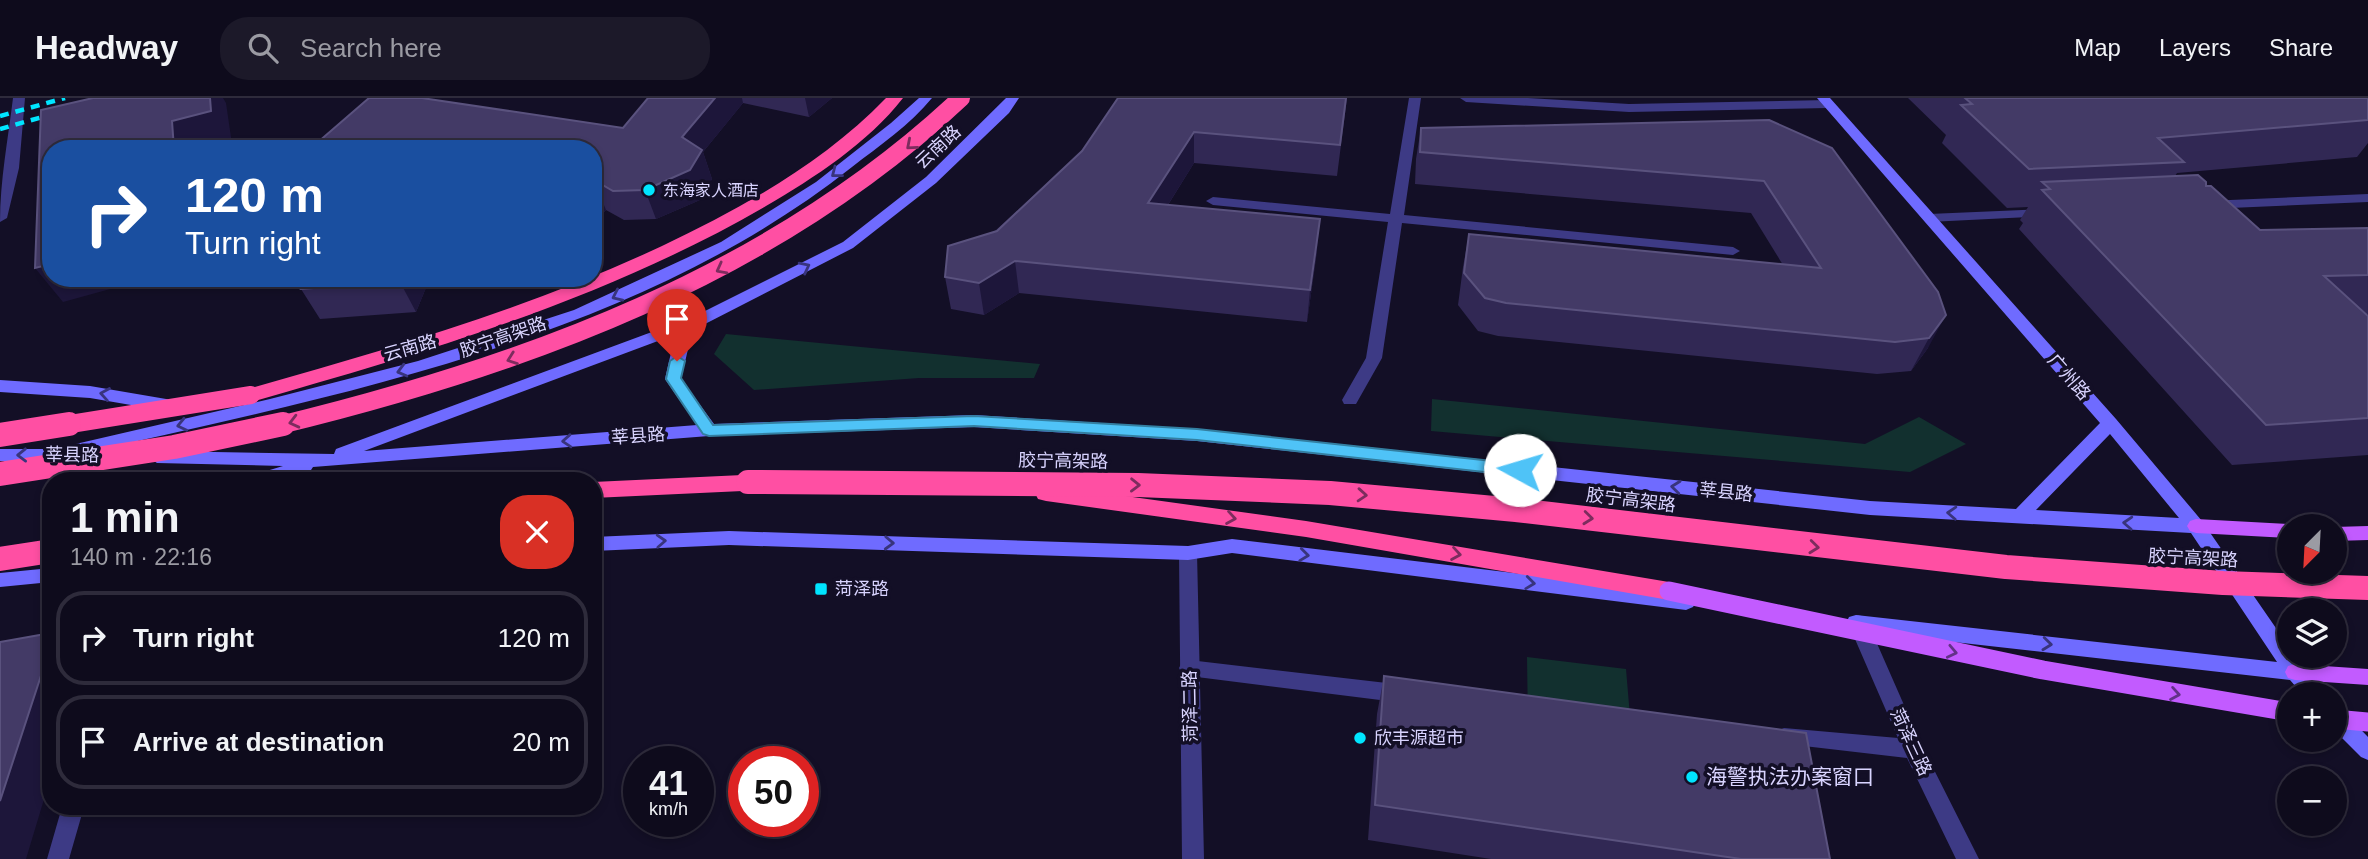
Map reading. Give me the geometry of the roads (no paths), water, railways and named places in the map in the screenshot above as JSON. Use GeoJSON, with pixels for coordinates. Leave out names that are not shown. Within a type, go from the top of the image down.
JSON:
{"type":"FeatureCollection","features":[{"type":"Feature","properties":{"kind":"highway"},"geometry":{"type":"LineString","coordinates":[[602,279],[715,228],[789,186],[838,149],[895,98]]}},
{"type":"Feature","properties":{"kind":"highway","name":"胶宁高架路"},"geometry":{"type":"LineString","coordinates":[[0,474],[171,449],[276,427],[429,386],[584,332],[710,274],[822,210],[898,156],[961,98]]}},
{"type":"Feature","properties":{"kind":"highway"},"geometry":{"type":"LineString","coordinates":[[0,435],[251,395],[474,330],[584,287]]}},
{"type":"Feature","properties":{"kind":"highway","name":"胶宁高架路"},"geometry":{"type":"LineString","coordinates":[[602,490],[748,482],[914,480],[1138,485],[1358,495],[1611,520],[1785,544],[1997,567],[2197,581],[2368,587]]}},
{"type":"Feature","properties":{"kind":"highway"},"geometry":{"type":"LineString","coordinates":[[748,482],[911,483],[1063,495],[1320,531],[1669,592]]}},
{"type":"Feature","properties":{"kind":"highway"},"geometry":{"type":"LineString","coordinates":[[0,558],[42,550]]}},
{"type":"Feature","properties":{"kind":"main road","name":"云南路"},"geometry":{"type":"LineString","coordinates":[[53,454],[270,405],[422,366],[579,313],[726,245],[821,185],[896,126],[926,98]]}},
{"type":"Feature","properties":{"kind":"main road","name":"云南路"},"geometry":{"type":"LineString","coordinates":[[320,461],[701,320],[848,245],[931,180],[1004,110],[1013,98]]}},
{"type":"Feature","properties":{"kind":"main road","name":"广州路"},"geometry":{"type":"LineString","coordinates":[[1826,101],[2110,424],[2196,526],[2304,682]]}},
{"type":"Feature","properties":{"kind":"main road"},"geometry":{"type":"LineString","coordinates":[[701,320],[681,344],[673,379],[709,430]]}},
{"type":"Feature","properties":{"kind":"main road"},"geometry":{"type":"LineString","coordinates":[[0,386],[89,392],[170,406],[270,405]]}},
{"type":"Feature","properties":{"kind":"main road","name":"莘县路"},"geometry":{"type":"LineString","coordinates":[[0,455],[320,461],[709,430],[974,421],[1197,435],[1870,508],[2196,526]]}},
{"type":"Feature","properties":{"kind":"main road"},"geometry":{"type":"LineString","coordinates":[[2020,516],[2110,424]]}},
{"type":"Feature","properties":{"kind":"main road"},"geometry":{"type":"LineString","coordinates":[[285,472],[320,461]]}},
{"type":"Feature","properties":{"kind":"main road"},"geometry":{"type":"LineString","coordinates":[[2196,526],[2277,530]]}},
{"type":"Feature","properties":{"kind":"main road"},"geometry":{"type":"LineString","coordinates":[[2347,534],[2368,533]]}},
{"type":"Feature","properties":{"kind":"main road"},"geometry":{"type":"LineString","coordinates":[[602,544],[729,538],[1188,553],[1231,546],[1858,623],[2295,672],[2368,677]]}},
{"type":"Feature","properties":{"kind":"main road"},"geometry":{"type":"LineString","coordinates":[[0,580],[42,576]]}},
{"type":"Feature","properties":{"kind":"main road"},"geometry":{"type":"LineString","coordinates":[[1669,592],[2043,670],[2277,710]]}},
{"type":"Feature","properties":{"kind":"main road"},"geometry":{"type":"LineString","coordinates":[[2347,719],[2368,723]]}},
{"type":"Feature","properties":{"kind":"main road"},"geometry":{"type":"LineString","coordinates":[[2347,730],[2368,751]]}},
{"type":"Feature","properties":{"kind":"street"},"geometry":{"type":"LineString","coordinates":[[0,218],[12,168],[19,98]]}},
{"type":"Feature","properties":{"kind":"street"},"geometry":{"type":"LineString","coordinates":[[1350,400],[1374,358],[1415,98]]}},
{"type":"Feature","properties":{"kind":"street"},"geometry":{"type":"LineString","coordinates":[[1466,98],[1629,108],[1826,101]]}},
{"type":"Feature","properties":{"kind":"street"},"geometry":{"type":"LineString","coordinates":[[2190,206],[2368,198]]}},
{"type":"Feature","properties":{"kind":"street"},"geometry":{"type":"LineString","coordinates":[[1213,201],[1733,251]]}},
{"type":"Feature","properties":{"kind":"street"},"geometry":{"type":"LineString","coordinates":[[1929,218],[2066,212]]}},
{"type":"Feature","properties":{"kind":"street","name":"菏泽二路"},"geometry":{"type":"LineString","coordinates":[[1188,553],[1193,859]]}},
{"type":"Feature","properties":{"kind":"street","name":"菏泽三路"},"geometry":{"type":"LineString","coordinates":[[1858,623],[1913,750],[1968,859]]}},
{"type":"Feature","properties":{"kind":"street"},"geometry":{"type":"LineString","coordinates":[[1189,667],[1418,696]]}},
{"type":"Feature","properties":{"kind":"street"},"geometry":{"type":"LineString","coordinates":[[1761,735],[1913,750]]}},
{"type":"Feature","properties":{"kind":"street"},"geometry":{"type":"LineString","coordinates":[[58,859],[71,815]]}},
{"type":"Feature","properties":{"kind":"railway"},"geometry":{"type":"LineString","coordinates":[[0,116],[65,98]]}},
{"type":"Feature","properties":{"kind":"railway"},"geometry":{"type":"LineString","coordinates":[[0,129],[60,112]]}},
{"type":"Feature","properties":{"kind":"place","name":"东海家人酒店"},"geometry":{"type":"Point","coordinates":[649,190]}},
{"type":"Feature","properties":{"kind":"place","name":"菏泽路"},"geometry":{"type":"Point","coordinates":[821,589]}},
{"type":"Feature","properties":{"kind":"place","name":"欣丰源超市"},"geometry":{"type":"Point","coordinates":[1360,738]}},
{"type":"Feature","properties":{"kind":"place","name":"海警执法办案窗口"},"geometry":{"type":"Point","coordinates":[1692,777]}}]}
